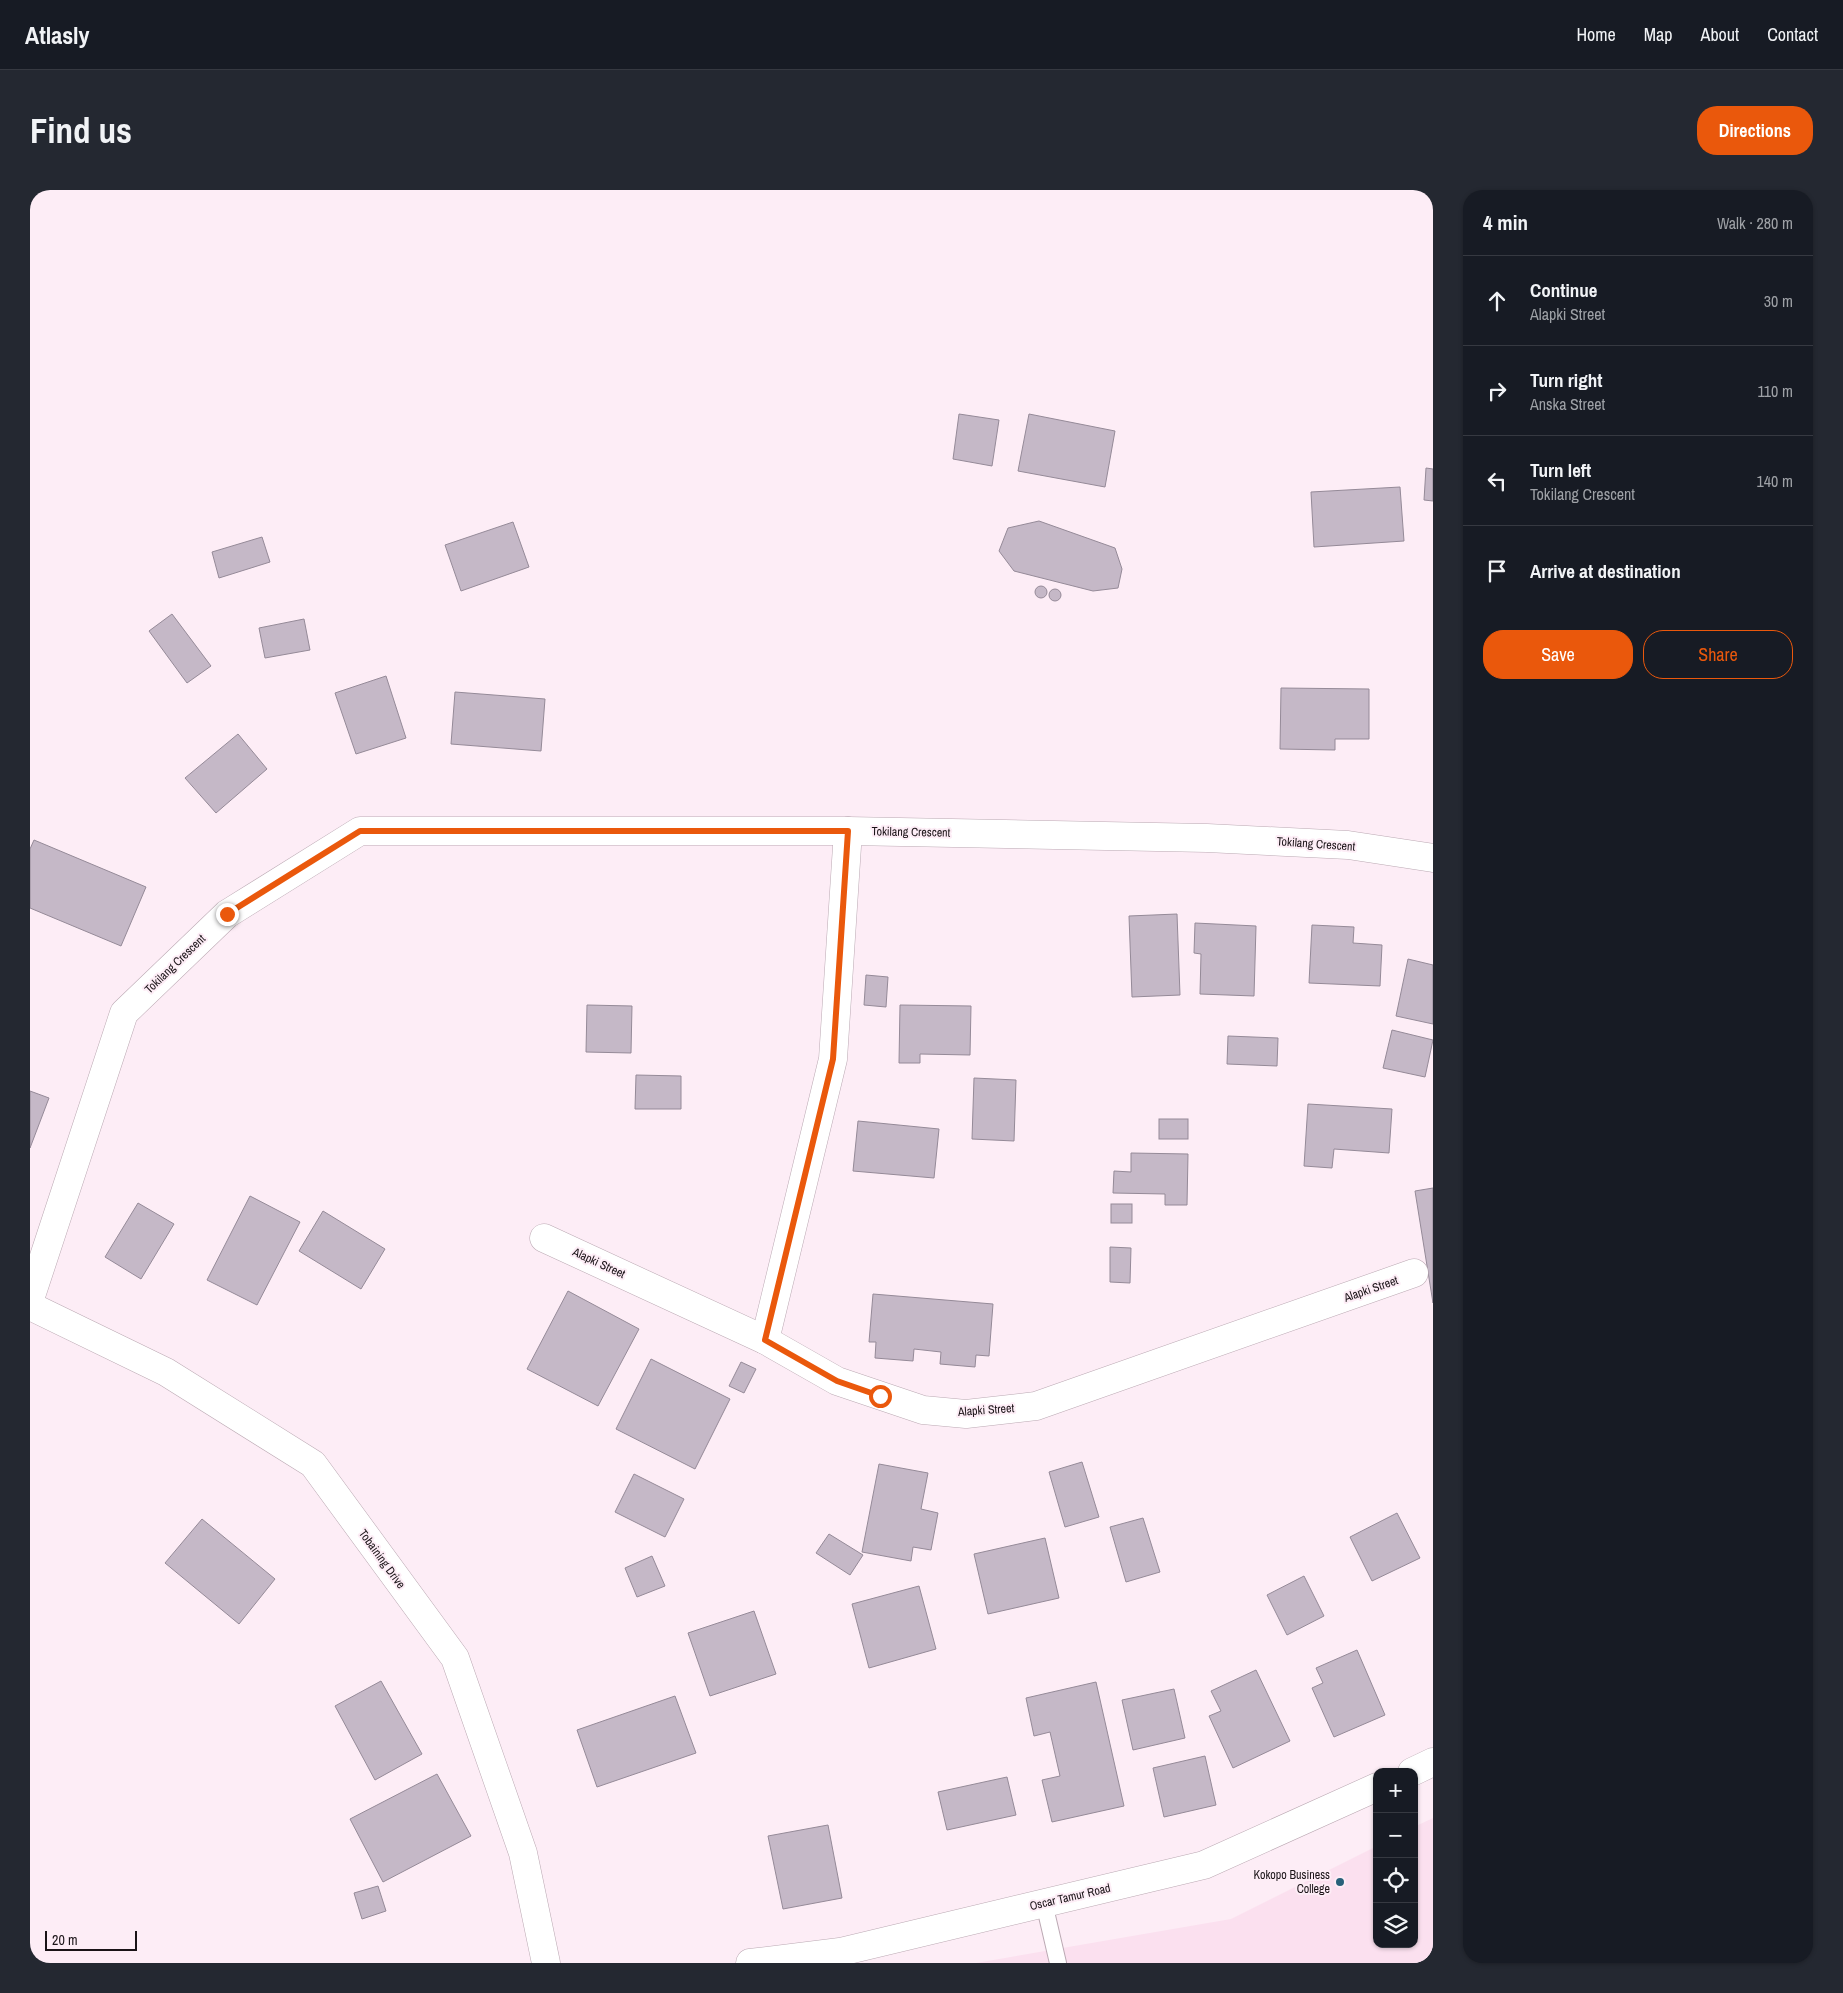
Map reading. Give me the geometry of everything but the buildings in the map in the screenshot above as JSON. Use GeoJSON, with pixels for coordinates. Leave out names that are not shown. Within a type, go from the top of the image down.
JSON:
{"type":"FeatureCollection","features":[{"type":"Feature","properties":{"kind":"street","name":"Tokilang Crescent"},"geometry":{"type":"LineString","coordinates":[[30,1299],[124,1012],[227,914],[360,831],[848,831],[1207,838],[1348,845],[1433,858]]}},
{"type":"Feature","properties":{"kind":"street"},"geometry":{"type":"LineString","coordinates":[[765,1340],[833,1059],[848,831]]}},
{"type":"Feature","properties":{"kind":"street","name":"Alapki Street"},"geometry":{"type":"LineString","coordinates":[[544,1238],[765,1340],[837,1381],[923,1410],[966,1414],[1036,1406],[1414,1274]]}},
{"type":"Feature","properties":{"kind":"street","name":"Tobaining Drive"},"geometry":{"type":"LineString","coordinates":[[30,1306],[166,1372],[312,1464],[455,1658],[523,1853],[546,1963]]}},
{"type":"Feature","properties":{"kind":"street"},"geometry":{"type":"LineString","coordinates":[[1418,1769],[1433,1762]]}},
{"type":"Feature","properties":{"kind":"street","name":"Oscar Tamur Road"},"geometry":{"type":"LineString","coordinates":[[750,1963],[840,1952],[1204,1865],[1373,1789]]}},
{"type":"Feature","properties":{"kind":"lane"},"geometry":{"type":"LineString","coordinates":[[1044,1903],[1058,1963]]}},
{"type":"Feature","properties":{"kind":"shaded area","name":"Kokopo Business College"},"geometry":{"type":"Polygon","coordinates":[[[1433,1818],[1433,1963],[976,1963],[1231,1919],[1373,1848],[1373,1948],[1418,1948],[1418,1825],[1433,1818]]]}},
{"type":"Feature","properties":{"kind":"place","name":"Kokopo Business College"},"geometry":{"type":"Point","coordinates":[1340,1882]}},
{"type":"Feature","properties":{"kind":"route"},"geometry":{"type":"LineString","coordinates":[[227,914],[360,831],[848,831],[833,1059],[765,1340],[837,1381],[880,1396]]}}]}
